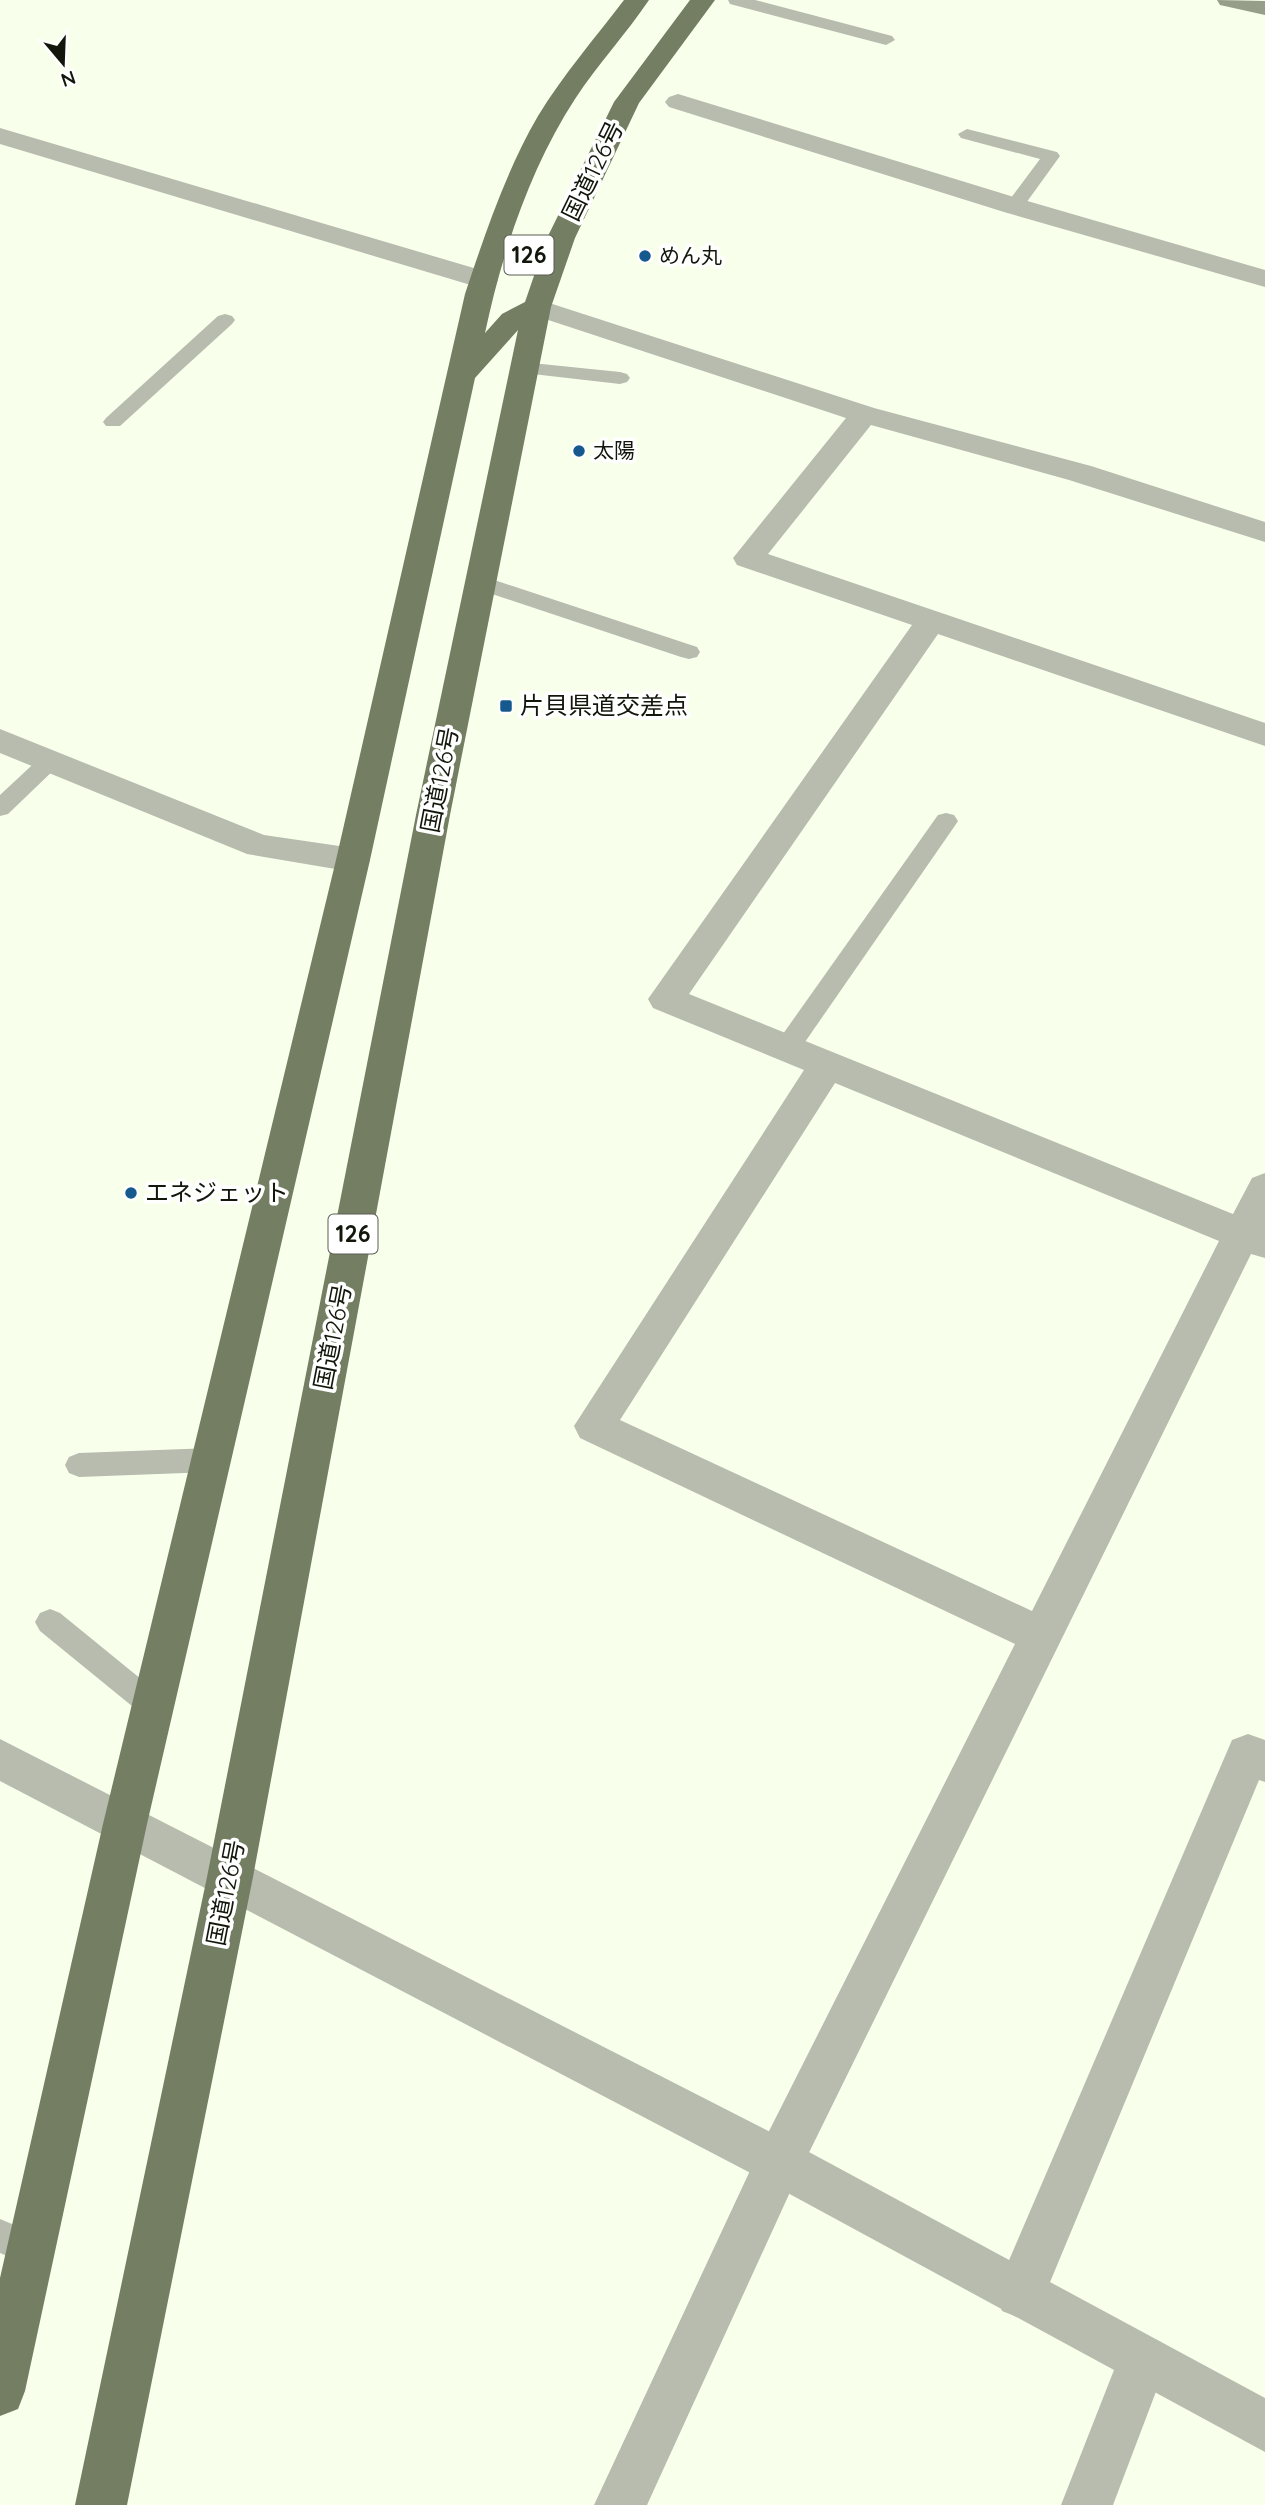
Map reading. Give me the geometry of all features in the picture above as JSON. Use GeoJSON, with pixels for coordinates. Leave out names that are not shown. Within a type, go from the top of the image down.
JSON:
{"type":"FeatureCollection","features":[{"type":"Feature","properties":{"kind":"highway","name":"126"},"geometry":{"type":"LineString","coordinates":[[0,2391],[16,2242],[125,1824],[353,860],[460,377],[500,279],[508,212],[542,133],[572,86],[637,0]]}},
{"type":"Feature","properties":{"kind":"highway","name":"国道126号"},"geometry":{"type":"LineString","coordinates":[[101,2505],[230,1877],[522,368],[537,307],[561,238],[627,102],[703,0]]}},
{"type":"Feature","properties":{"kind":"highway","name":"126"},"geometry":{"type":"LineString","coordinates":[[500,279],[538,235],[574,210]]}},
{"type":"Feature","properties":{"kind":"highway","name":"126"},"geometry":{"type":"LineString","coordinates":[[460,377],[512,320],[537,307]]}},
{"type":"Feature","properties":{"kind":"main road"},"geometry":{"type":"LineString","coordinates":[[1229,0],[1265,8]]}},
{"type":"Feature","properties":{"kind":"street"},"geometry":{"type":"LineString","coordinates":[[678,102],[1014,206],[1265,279]]}},
{"type":"Feature","properties":{"kind":"street"},"geometry":{"type":"LineString","coordinates":[[0,136],[500,279]]}},
{"type":"Feature","properties":{"kind":"street"},"geometry":{"type":"LineString","coordinates":[[537,307],[864,414],[1080,473],[1265,532]]}},
{"type":"Feature","properties":{"kind":"street"},"geometry":{"type":"LineString","coordinates":[[864,414],[748,558],[1265,735]]}},
{"type":"Feature","properties":{"kind":"street"},"geometry":{"type":"LineString","coordinates":[[931,621],[666,999],[1254,1238]]}},
{"type":"Feature","properties":{"kind":"street"},"geometry":{"type":"LineString","coordinates":[[0,740],[259,846],[353,860]]}},
{"type":"Feature","properties":{"kind":"street"},"geometry":{"type":"LineString","coordinates":[[827,1065],[594,1426],[1042,1636]]}},
{"type":"Feature","properties":{"kind":"street"},"geometry":{"type":"LineString","coordinates":[[620,2505],[779,2162],[1042,1636],[1254,1238],[1265,1188]]}},
{"type":"Feature","properties":{"kind":"street"},"geometry":{"type":"LineString","coordinates":[[1020,2293],[1248,1754],[1265,1762]]}},
{"type":"Feature","properties":{"kind":"street"},"geometry":{"type":"LineString","coordinates":[[0,1759],[779,2162],[1265,2426]]}},
{"type":"Feature","properties":{"kind":"street"},"geometry":{"type":"LineString","coordinates":[[1087,2505],[1143,2360]]}},
{"type":"Feature","properties":{"kind":"lane"},"geometry":{"type":"LineString","coordinates":[[736,0],[886,40]]}},
{"type":"Feature","properties":{"kind":"lane"},"geometry":{"type":"LineString","coordinates":[[967,134],[1051,156],[1014,206]]}},
{"type":"Feature","properties":{"kind":"lane"},"geometry":{"type":"LineString","coordinates":[[113,422],[225,320]]}},
{"type":"Feature","properties":{"kind":"lane"},"geometry":{"type":"LineString","coordinates":[[522,368],[620,379]]}},
{"type":"Feature","properties":{"kind":"lane"},"geometry":{"type":"LineString","coordinates":[[480,582],[689,652]]}},
{"type":"Feature","properties":{"kind":"lane"},"geometry":{"type":"LineString","coordinates":[[0,808],[51,761]]}},
{"type":"Feature","properties":{"kind":"lane"},"geometry":{"type":"LineString","coordinates":[[786,1048],[946,821]]}},
{"type":"Feature","properties":{"kind":"lane"},"geometry":{"type":"LineString","coordinates":[[79,1465],[211,1460]]}},
{"type":"Feature","properties":{"kind":"lane"},"geometry":{"type":"LineString","coordinates":[[50,1622],[153,1706]]}},
{"type":"Feature","properties":{"kind":"place","name":"めん丸"},"geometry":{"type":"Point","coordinates":[645,256]}},
{"type":"Feature","properties":{"kind":"place","name":"太陽"},"geometry":{"type":"Point","coordinates":[579,451]}},
{"type":"Feature","properties":{"kind":"place","name":"片貝県道交差点"},"geometry":{"type":"Point","coordinates":[506,706]}},
{"type":"Feature","properties":{"kind":"place","name":"エネジェット"},"geometry":{"type":"Point","coordinates":[131,1193]}}]}
